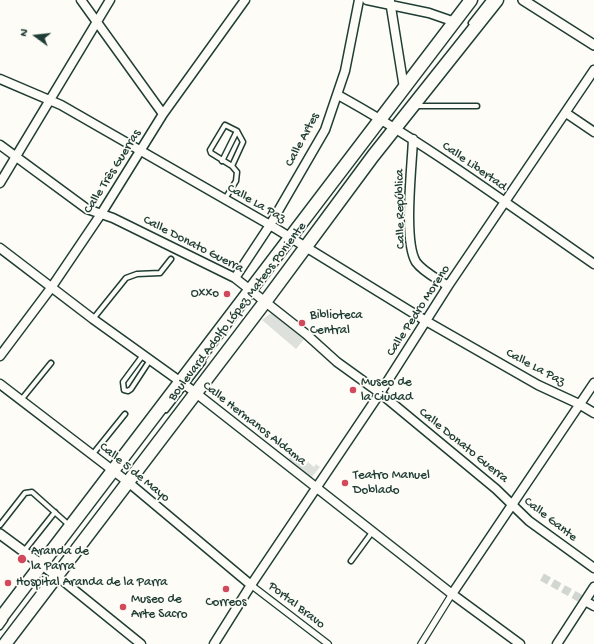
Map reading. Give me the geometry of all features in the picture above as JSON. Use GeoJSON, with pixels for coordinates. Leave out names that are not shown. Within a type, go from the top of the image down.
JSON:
{"type":"FeatureCollection","features":[{"type":"Feature","properties":{"kind":"main road","name":"Boulevard Adolfo López Mateos Poniente"},"geometry":{"type":"LineString","coordinates":[[0,619],[44,566],[71,526],[115,472],[189,388],[262,299],[297,243],[388,123],[404,88],[455,26],[471,0]]}},
{"type":"Feature","properties":{"kind":"main road","name":"Boulevard Adolfo López Mateos Poniente"},"geometry":{"type":"LineString","coordinates":[[5,644],[126,481],[252,291],[297,243],[388,123],[412,106],[497,0]]}},
{"type":"Feature","properties":{"kind":"street"},"geometry":{"type":"LineString","coordinates":[[81,0],[164,114]]}},
{"type":"Feature","properties":{"kind":"street"},"geometry":{"type":"LineString","coordinates":[[0,183],[110,0]]}},
{"type":"Feature","properties":{"kind":"street","name":"Calle Três Guerras"},"geometry":{"type":"LineString","coordinates":[[0,356],[51,288],[101,214],[164,114],[245,0]]}},
{"type":"Feature","properties":{"kind":"street","name":"Calle Artes"},"geometry":{"type":"LineString","coordinates":[[235,278],[270,225],[325,130],[345,71],[359,0]]}},
{"type":"Feature","properties":{"kind":"street"},"geometry":{"type":"LineString","coordinates":[[367,0],[390,2],[429,13],[455,26]]}},
{"type":"Feature","properties":{"kind":"street"},"geometry":{"type":"LineString","coordinates":[[523,0],[594,45]]}},
{"type":"Feature","properties":{"kind":"street"},"geometry":{"type":"LineString","coordinates":[[390,2],[404,88]]}},
{"type":"Feature","properties":{"kind":"street","name":"Calle Pedro Moreno"},"geometry":{"type":"LineString","coordinates":[[214,644],[251,585],[380,393],[448,286],[594,70]]}},
{"type":"Feature","properties":{"kind":"street","name":"Calle La Paz"},"geometry":{"type":"LineString","coordinates":[[0,80],[51,100],[270,225],[297,243],[538,385],[579,404],[594,413]]}},
{"type":"Feature","properties":{"kind":"street","name":"Calle Libertad"},"geometry":{"type":"LineString","coordinates":[[338,95],[413,139],[594,264]]}},
{"type":"Feature","properties":{"kind":"street"},"geometry":{"type":"LineString","coordinates":[[566,113],[594,132]]}},
{"type":"Feature","properties":{"kind":"street","name":"Calle República"},"geometry":{"type":"LineString","coordinates":[[413,139],[410,209],[413,255],[421,268],[448,286]]}},
{"type":"Feature","properties":{"kind":"street","name":"Calle Donato Guerra"},"geometry":{"type":"LineString","coordinates":[[0,145],[17,156],[87,209],[114,218],[235,278],[306,334],[337,362],[380,393],[496,489],[512,505]]}},
{"type":"Feature","properties":{"kind":"street","name":"Calle Hermanos Aldama"},"geometry":{"type":"LineString","coordinates":[[0,248],[51,288],[189,388],[452,594],[520,644]]}},
{"type":"Feature","properties":{"kind":"street"},"geometry":{"type":"LineString","coordinates":[[421,644],[452,594],[594,383]]}},
{"type":"Feature","properties":{"kind":"street","name":"Calle 5 de Mayo"},"geometry":{"type":"LineString","coordinates":[[0,384],[115,472],[251,585]]}},
{"type":"Feature","properties":{"kind":"street","name":"Calle Gante"},"geometry":{"type":"LineString","coordinates":[[512,505],[529,521],[594,568]]}},
{"type":"Feature","properties":{"kind":"street"},"geometry":{"type":"LineString","coordinates":[[0,534],[44,566],[141,644]]}},
{"type":"Feature","properties":{"kind":"street","name":"Portal Bravo"},"geometry":{"type":"LineString","coordinates":[[251,585],[328,644]]}},
{"type":"Feature","properties":{"kind":"street"},"geometry":{"type":"LineString","coordinates":[[557,644],[594,587]]}},
{"type":"Feature","properties":{"kind":"street"},"geometry":{"type":"LineString","coordinates":[[585,601],[594,606]]}},
{"type":"Feature","properties":{"kind":"lane"},"geometry":{"type":"LineString","coordinates":[[470,25],[489,0]]}},
{"type":"Feature","properties":{"kind":"lane"},"geometry":{"type":"LineString","coordinates":[[388,123],[455,26]]}},
{"type":"Feature","properties":{"kind":"lane"},"geometry":{"type":"LineString","coordinates":[[388,123],[455,44]]}},
{"type":"Feature","properties":{"kind":"lane"},"geometry":{"type":"LineString","coordinates":[[412,106],[427,108],[477,106]]}},
{"type":"Feature","properties":{"kind":"lane"},"geometry":{"type":"LineString","coordinates":[[225,200],[238,176],[237,172],[232,166],[211,153],[210,150],[223,126],[229,125],[237,131],[242,138],[242,145],[232,166]]}},
{"type":"Feature","properties":{"kind":"lane"},"geometry":{"type":"LineString","coordinates":[[222,161],[237,131]]}},
{"type":"Feature","properties":{"kind":"lane"},"geometry":{"type":"LineString","coordinates":[[94,319],[126,278],[136,274],[160,273],[171,259]]}},
{"type":"Feature","properties":{"kind":"lane"},"geometry":{"type":"LineString","coordinates":[[161,417],[189,388],[248,314]]}},
{"type":"Feature","properties":{"kind":"lane"},"geometry":{"type":"LineString","coordinates":[[147,358],[131,389],[128,391],[124,390],[123,382],[147,358]]}},
{"type":"Feature","properties":{"kind":"lane"},"geometry":{"type":"LineString","coordinates":[[21,400],[51,363]]}},
{"type":"Feature","properties":{"kind":"lane"},"geometry":{"type":"LineString","coordinates":[[92,454],[125,414]]}},
{"type":"Feature","properties":{"kind":"lane"},"geometry":{"type":"LineString","coordinates":[[0,627],[115,472],[156,423]]}},
{"type":"Feature","properties":{"kind":"lane"},"geometry":{"type":"LineString","coordinates":[[0,525],[25,493],[32,492],[71,526]]}},
{"type":"Feature","properties":{"kind":"lane"},"geometry":{"type":"LineString","coordinates":[[24,551],[55,512]]}},
{"type":"Feature","properties":{"kind":"lane"},"geometry":{"type":"LineString","coordinates":[[351,561],[373,532]]}},
{"type":"Feature","properties":{"kind":"lane"},"geometry":{"type":"LineString","coordinates":[[0,643],[55,575]]}},
{"type":"Feature","properties":{"kind":"shaded area"},"geometry":{"type":"Polygon","coordinates":[[[271,313],[305,338],[296,349],[262,320],[271,313]]]}},
{"type":"Feature","properties":{"kind":"shaded area"},"geometry":{"type":"Polygon","coordinates":[[[291,455],[305,466],[308,462],[314,467],[316,464],[320,467],[311,478],[288,460],[291,455]]]}},
{"type":"Feature","properties":{"kind":"tunnel"},"geometry":{"type":"LineString","coordinates":[[542,577],[585,601]]}},
{"type":"Feature","properties":{"kind":"place","name":"Oxxo"},"geometry":{"type":"Point","coordinates":[227,294]}},
{"type":"Feature","properties":{"kind":"place","name":"Biblioteca Central"},"geometry":{"type":"Point","coordinates":[302,323]}},
{"type":"Feature","properties":{"kind":"place","name":"Museo de la Ciudad"},"geometry":{"type":"Point","coordinates":[353,390]}},
{"type":"Feature","properties":{"kind":"place","name":"Teatro Manuel Doblado"},"geometry":{"type":"Point","coordinates":[345,483]}},
{"type":"Feature","properties":{"kind":"place","name":"Aranda de la Parra"},"geometry":{"type":"Point","coordinates":[22,559]}},
{"type":"Feature","properties":{"kind":"place","name":"Hospital Aranda de la Parra"},"geometry":{"type":"Point","coordinates":[8,583]}},
{"type":"Feature","properties":{"kind":"place","name":"Correos"},"geometry":{"type":"Point","coordinates":[226,589]}},
{"type":"Feature","properties":{"kind":"place","name":"Museo de Arte Sacro"},"geometry":{"type":"Point","coordinates":[123,607]}}]}
